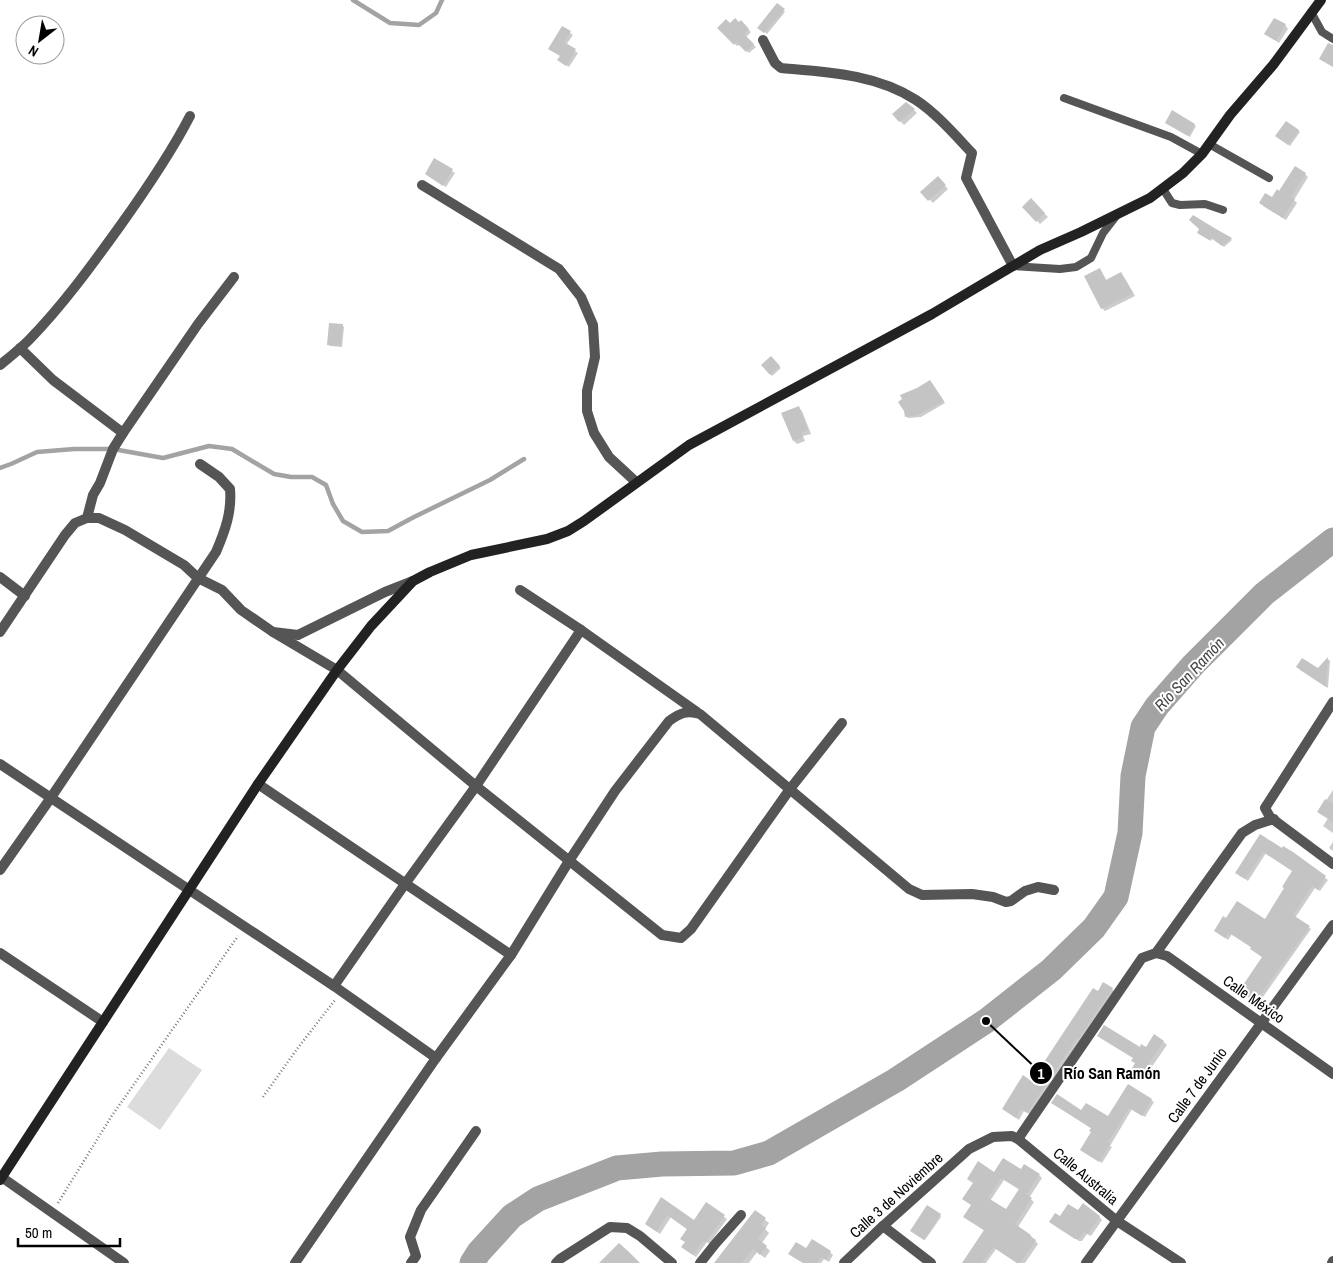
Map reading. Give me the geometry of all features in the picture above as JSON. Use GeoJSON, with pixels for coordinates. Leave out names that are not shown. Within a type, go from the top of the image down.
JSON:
{"type":"FeatureCollection","features":[{"type":"Feature","properties":{"kind":"main road"},"geometry":{"type":"LineString","coordinates":[[1,1178],[258,784],[370,626],[412,581],[471,555],[547,539],[568,531],[689,445],[932,314],[1040,250],[1150,198],[1183,174],[1202,154],[1230,115],[1273,65],[1321,0]]}},
{"type":"Feature","properties":{"kind":"street"},"geometry":{"type":"LineString","coordinates":[[763,40],[775,63],[780,68],[838,73],[882,83],[917,101],[950,130],[972,153],[966,178],[1013,266]]}},
{"type":"Feature","properties":{"kind":"street"},"geometry":{"type":"LineString","coordinates":[[0,365],[20,348],[64,300],[153,180],[177,142],[190,116]]}},
{"type":"Feature","properties":{"kind":"street"},"geometry":{"type":"LineString","coordinates":[[422,185],[559,269],[581,297],[593,325],[595,357],[587,391],[587,411],[594,433],[609,457],[636,482]]}},
{"type":"Feature","properties":{"kind":"street"},"geometry":{"type":"LineString","coordinates":[[87,518],[93,495],[113,449],[198,324],[234,278]]}},
{"type":"Feature","properties":{"kind":"street"},"geometry":{"type":"LineString","coordinates":[[20,348],[53,380],[123,433]]}},
{"type":"Feature","properties":{"kind":"street"},"geometry":{"type":"LineString","coordinates":[[0,870],[216,552],[226,529],[231,502],[230,488],[200,464]]}},
{"type":"Feature","properties":{"kind":"street"},"geometry":{"type":"LineString","coordinates":[[0,632],[75,523],[87,518],[99,518],[125,530],[184,565],[198,578],[222,590],[241,610],[273,632],[337,670],[476,786],[662,935],[681,938],[691,929],[790,789],[842,723]]}},
{"type":"Feature","properties":{"kind":"street"},"geometry":{"type":"LineString","coordinates":[[0,577],[25,596]]}},
{"type":"Feature","properties":{"kind":"street"},"geometry":{"type":"LineString","coordinates":[[273,632],[298,635],[385,592],[412,581]]}},
{"type":"Feature","properties":{"kind":"street"},"geometry":{"type":"LineString","coordinates":[[520,590],[581,630],[700,714],[909,889],[922,895],[972,894],[993,897],[1006,902],[1025,891],[1038,887],[1054,890]]}},
{"type":"Feature","properties":{"kind":"street"},"geometry":{"type":"LineString","coordinates":[[338,989],[405,884],[476,786],[581,630]]}},
{"type":"Feature","properties":{"kind":"street"},"geometry":{"type":"LineString","coordinates":[[1333,702],[1267,802],[1265,808],[1267,813],[1274,819],[1333,864]]}},
{"type":"Feature","properties":{"kind":"street"},"geometry":{"type":"LineString","coordinates":[[295,1263],[436,1058],[511,955],[569,861],[615,792],[669,721],[679,714],[690,711],[700,714]]}},
{"type":"Feature","properties":{"kind":"street"},"geometry":{"type":"LineString","coordinates":[[0,764],[338,989],[436,1058]]}},
{"type":"Feature","properties":{"kind":"street"},"geometry":{"type":"LineString","coordinates":[[258,784],[511,955]]}},
{"type":"Feature","properties":{"kind":"street"},"geometry":{"type":"LineString","coordinates":[[1018,1139],[1142,958],[1156,952],[1242,834],[1255,824],[1274,819]]}},
{"type":"Feature","properties":{"kind":"street","name":"Calle 7 de Junio"},"geometry":{"type":"LineString","coordinates":[[1086,1263],[1333,925]]}},
{"type":"Feature","properties":{"kind":"street","name":"Calle México"},"geometry":{"type":"LineString","coordinates":[[1156,952],[1167,956],[1333,1074]]}},
{"type":"Feature","properties":{"kind":"street"},"geometry":{"type":"LineString","coordinates":[[0,953],[103,1022]]}},
{"type":"Feature","properties":{"kind":"street"},"geometry":{"type":"LineString","coordinates":[[411,1263],[416,1256],[410,1237],[421,1210],[476,1131]]}},
{"type":"Feature","properties":{"kind":"street","name":"Calle 3 de Noviembre"},"geometry":{"type":"LineString","coordinates":[[844,1263],[882,1226],[969,1150],[993,1137],[1012,1136],[1018,1139]]}},
{"type":"Feature","properties":{"kind":"street","name":"Calle Australia"},"geometry":{"type":"LineString","coordinates":[[1018,1139],[1117,1221],[1181,1263]]}},
{"type":"Feature","properties":{"kind":"street"},"geometry":{"type":"LineString","coordinates":[[1,1178],[124,1263]]}},
{"type":"Feature","properties":{"kind":"street"},"geometry":{"type":"LineString","coordinates":[[700,1263],[716,1242],[742,1216]]}},
{"type":"Feature","properties":{"kind":"street"},"geometry":{"type":"LineString","coordinates":[[882,1226],[931,1263]]}},
{"type":"Feature","properties":{"kind":"street"},"geometry":{"type":"LineString","coordinates":[[556,1263],[610,1227],[627,1228],[672,1263]]}},
{"type":"Feature","properties":{"kind":"lane"},"geometry":{"type":"LineString","coordinates":[[1311,12],[1322,32],[1333,39]]}},
{"type":"Feature","properties":{"kind":"lane"},"geometry":{"type":"LineString","coordinates":[[1064,98],[1171,136],[1202,154]]}},
{"type":"Feature","properties":{"kind":"lane"},"geometry":{"type":"LineString","coordinates":[[1209,144],[1269,178]]}},
{"type":"Feature","properties":{"kind":"lane"},"geometry":{"type":"LineString","coordinates":[[1162,189],[1172,203],[1180,205],[1205,204],[1223,210]]}},
{"type":"Feature","properties":{"kind":"lane"},"geometry":{"type":"LineString","coordinates":[[1013,266],[1060,269],[1076,267],[1091,258],[1104,233],[1118,214]]}},
{"type":"Feature","properties":{"kind":"path"},"geometry":{"type":"LineString","coordinates":[[52,1213],[111,1117],[244,927]]}},
{"type":"Feature","properties":{"kind":"path"},"geometry":{"type":"LineString","coordinates":[[263,1097],[338,989]]}},
{"type":"Feature","properties":{"kind":"shaded area"},"geometry":{"type":"Polygon","coordinates":[[[169,1048],[202,1070],[160,1130],[127,1107],[169,1048]]]}},
{"type":"Feature","properties":{"kind":"building"},"geometry":{"type":"Polygon","coordinates":[[[777,3],[785,9],[764,33],[757,28],[777,3]]]}},
{"type":"Feature","properties":{"kind":"building"},"geometry":{"type":"Polygon","coordinates":[[[735,18],[739,22],[741,20],[749,29],[744,34],[754,44],[746,52],[736,42],[734,45],[717,28],[726,19],[730,23],[735,18]]]}},
{"type":"Feature","properties":{"kind":"building"},"geometry":{"type":"Polygon","coordinates":[[[1274,18],[1286,24],[1276,41],[1264,34],[1274,18]]]}},
{"type":"Feature","properties":{"kind":"building"},"geometry":{"type":"Polygon","coordinates":[[[562,26],[571,31],[564,42],[576,49],[566,66],[557,60],[560,56],[548,49],[562,26]]]}},
{"type":"Feature","properties":{"kind":"building"},"geometry":{"type":"Polygon","coordinates":[[[1328,43],[1333,45],[1333,67],[1319,59],[1328,43]]]}},
{"type":"Feature","properties":{"kind":"building"},"geometry":{"type":"Polygon","coordinates":[[[906,102],[915,109],[899,122],[892,114],[906,102]]]}},
{"type":"Feature","properties":{"kind":"building"},"geometry":{"type":"Polygon","coordinates":[[[1172,110],[1195,124],[1188,136],[1165,123],[1172,110]]]}},
{"type":"Feature","properties":{"kind":"building"},"geometry":{"type":"Polygon","coordinates":[[[1286,121],[1299,130],[1288,145],[1275,136],[1286,121]]]}},
{"type":"Feature","properties":{"kind":"building"},"geometry":{"type":"Polygon","coordinates":[[[434,158],[453,169],[443,186],[425,174],[434,158]]]}},
{"type":"Feature","properties":{"kind":"building"},"geometry":{"type":"Polygon","coordinates":[[[1295,166],[1306,173],[1291,197],[1295,199],[1283,218],[1259,203],[1265,193],[1272,197],[1277,189],[1279,191],[1295,166]]]}},
{"type":"Feature","properties":{"kind":"building"},"geometry":{"type":"Polygon","coordinates":[[[938,176],[946,185],[928,201],[920,192],[938,176]]]}},
{"type":"Feature","properties":{"kind":"building"},"geometry":{"type":"Polygon","coordinates":[[[1031,198],[1045,213],[1036,222],[1022,207],[1031,198]]]}},
{"type":"Feature","properties":{"kind":"building"},"geometry":{"type":"Polygon","coordinates":[[[1193,215],[1232,238],[1222,246],[1211,238],[1209,240],[1197,233],[1199,229],[1189,220],[1193,215]]]}},
{"type":"Feature","properties":{"kind":"building"},"geometry":{"type":"Polygon","coordinates":[[[1100,268],[1106,280],[1121,272],[1133,293],[1101,309],[1084,276],[1100,268]]]}},
{"type":"Feature","properties":{"kind":"building"},"geometry":{"type":"Polygon","coordinates":[[[329,323],[343,324],[341,346],[327,345],[329,323]]]}},
{"type":"Feature","properties":{"kind":"building"},"geometry":{"type":"Polygon","coordinates":[[[771,356],[780,366],[770,375],[761,365],[771,356]]]}},
{"type":"Feature","properties":{"kind":"building"},"geometry":{"type":"Polygon","coordinates":[[[930,380],[944,401],[918,415],[905,417],[904,411],[898,402],[902,399],[900,395],[930,380]]]}},
{"type":"Feature","properties":{"kind":"building"},"geometry":{"type":"Polygon","coordinates":[[[799,406],[808,430],[801,433],[803,437],[793,441],[781,413],[799,406]]]}},
{"type":"Feature","properties":{"kind":"building"},"geometry":{"type":"Polygon","coordinates":[[[1328,657],[1326,687],[1296,667],[1302,658],[1318,668],[1328,657]]]}},
{"type":"Feature","properties":{"kind":"building"},"geometry":{"type":"Polygon","coordinates":[[[1325,799],[1333,804],[1333,822],[1317,812],[1325,799]]]}},
{"type":"Feature","properties":{"kind":"building"},"geometry":{"type":"Polygon","coordinates":[[[1260,834],[1282,848],[1283,846],[1293,852],[1326,876],[1318,890],[1312,886],[1293,915],[1310,926],[1255,1002],[1239,991],[1262,957],[1250,949],[1251,947],[1229,933],[1225,938],[1214,931],[1223,916],[1226,918],[1237,901],[1265,919],[1284,888],[1282,887],[1292,871],[1263,852],[1245,879],[1235,873],[1260,834]]]}},
{"type":"Feature","properties":{"kind":"building"},"geometry":{"type":"Polygon","coordinates":[[[1103,982],[1113,988],[1027,1113],[1021,1109],[1016,1118],[1002,1109],[1023,1075],[1034,1083],[1047,1063],[1044,1062],[1093,988],[1098,991],[1103,982]]]}},
{"type":"Feature","properties":{"kind":"building"},"geometry":{"type":"Polygon","coordinates":[[[1104,1025],[1140,1047],[1141,1044],[1146,1047],[1154,1034],[1164,1041],[1140,1076],[1131,1070],[1135,1063],[1131,1061],[1133,1058],[1097,1036],[1104,1025]]]}},
{"type":"Feature","properties":{"kind":"building"},"geometry":{"type":"Polygon","coordinates":[[[1128,1084],[1152,1099],[1142,1116],[1129,1108],[1108,1142],[1110,1144],[1099,1162],[1080,1150],[1091,1132],[1089,1131],[1091,1128],[1051,1103],[1057,1094],[1081,1110],[1086,1103],[1108,1116],[1128,1084]]]}},
{"type":"Feature","properties":{"kind":"building"},"geometry":{"type":"Polygon","coordinates":[[[1003,1158],[1021,1169],[1024,1164],[1040,1174],[1027,1194],[1020,1190],[1032,1198],[1015,1224],[1036,1240],[1020,1263],[1017,1263],[993,1247],[982,1263],[962,1263],[984,1230],[963,1217],[971,1205],[962,1199],[973,1183],[967,1179],[978,1161],[994,1172],[1003,1158]],[[1001,1178],[988,1198],[1006,1209],[1019,1189],[1001,1178]]]}},
{"type":"Feature","properties":{"kind":"building"},"geometry":{"type":"Polygon","coordinates":[[[661,1197],[694,1220],[706,1202],[725,1215],[706,1242],[703,1241],[693,1255],[681,1247],[685,1242],[680,1239],[687,1229],[667,1215],[657,1232],[645,1224],[661,1197]]]}},
{"type":"Feature","properties":{"kind":"building"},"geometry":{"type":"Polygon","coordinates":[[[1083,1203],[1100,1216],[1088,1234],[1084,1232],[1079,1239],[1075,1239],[1049,1222],[1055,1213],[1060,1216],[1068,1204],[1078,1210],[1083,1203]]]}},
{"type":"Feature","properties":{"kind":"building"},"geometry":{"type":"Polygon","coordinates":[[[927,1205],[941,1214],[924,1240],[910,1231],[927,1205]]]}},
{"type":"Feature","properties":{"kind":"building"},"geometry":{"type":"Polygon","coordinates":[[[755,1210],[766,1218],[761,1225],[766,1228],[758,1239],[767,1246],[760,1255],[753,1249],[742,1263],[714,1263],[755,1210]]]}},
{"type":"Feature","properties":{"kind":"building"},"geometry":{"type":"Polygon","coordinates":[[[812,1239],[831,1251],[826,1260],[821,1257],[817,1263],[803,1263],[788,1254],[796,1242],[806,1248],[812,1239]]]}},
{"type":"Feature","properties":{"kind":"building"},"geometry":{"type":"Polygon","coordinates":[[[619,1243],[629,1252],[640,1263],[599,1263],[619,1243]]]}},
{"type":"Feature","properties":{"kind":"waterway"},"geometry":{"type":"LineString","coordinates":[[353,0],[390,23],[419,25],[436,13],[442,0]]}},
{"type":"Feature","properties":{"kind":"waterway"},"geometry":{"type":"LineString","coordinates":[[0,468],[37,452],[74,449],[113,449],[163,458],[209,446],[232,449],[274,474],[291,477],[312,477],[326,485],[333,504],[343,521],[362,532],[388,531],[490,480],[524,459]]}},
{"type":"Feature","properties":{"kind":"waterway","name":"Río San Ramón"},"geometry":{"type":"LineString","coordinates":[[472,1263],[479,1252],[512,1216],[538,1199],[617,1168],[662,1164],[734,1163],[769,1153],[896,1080],[986,1021],[1051,970],[1094,928],[1116,897],[1130,833],[1133,776],[1143,727],[1157,706],[1193,665],[1264,594],[1333,540]]}},
{"type":"Feature","properties":{"kind":"place","name":"Río San Ramón"},"geometry":{"type":"Point","coordinates":[986,1021]}}]}
